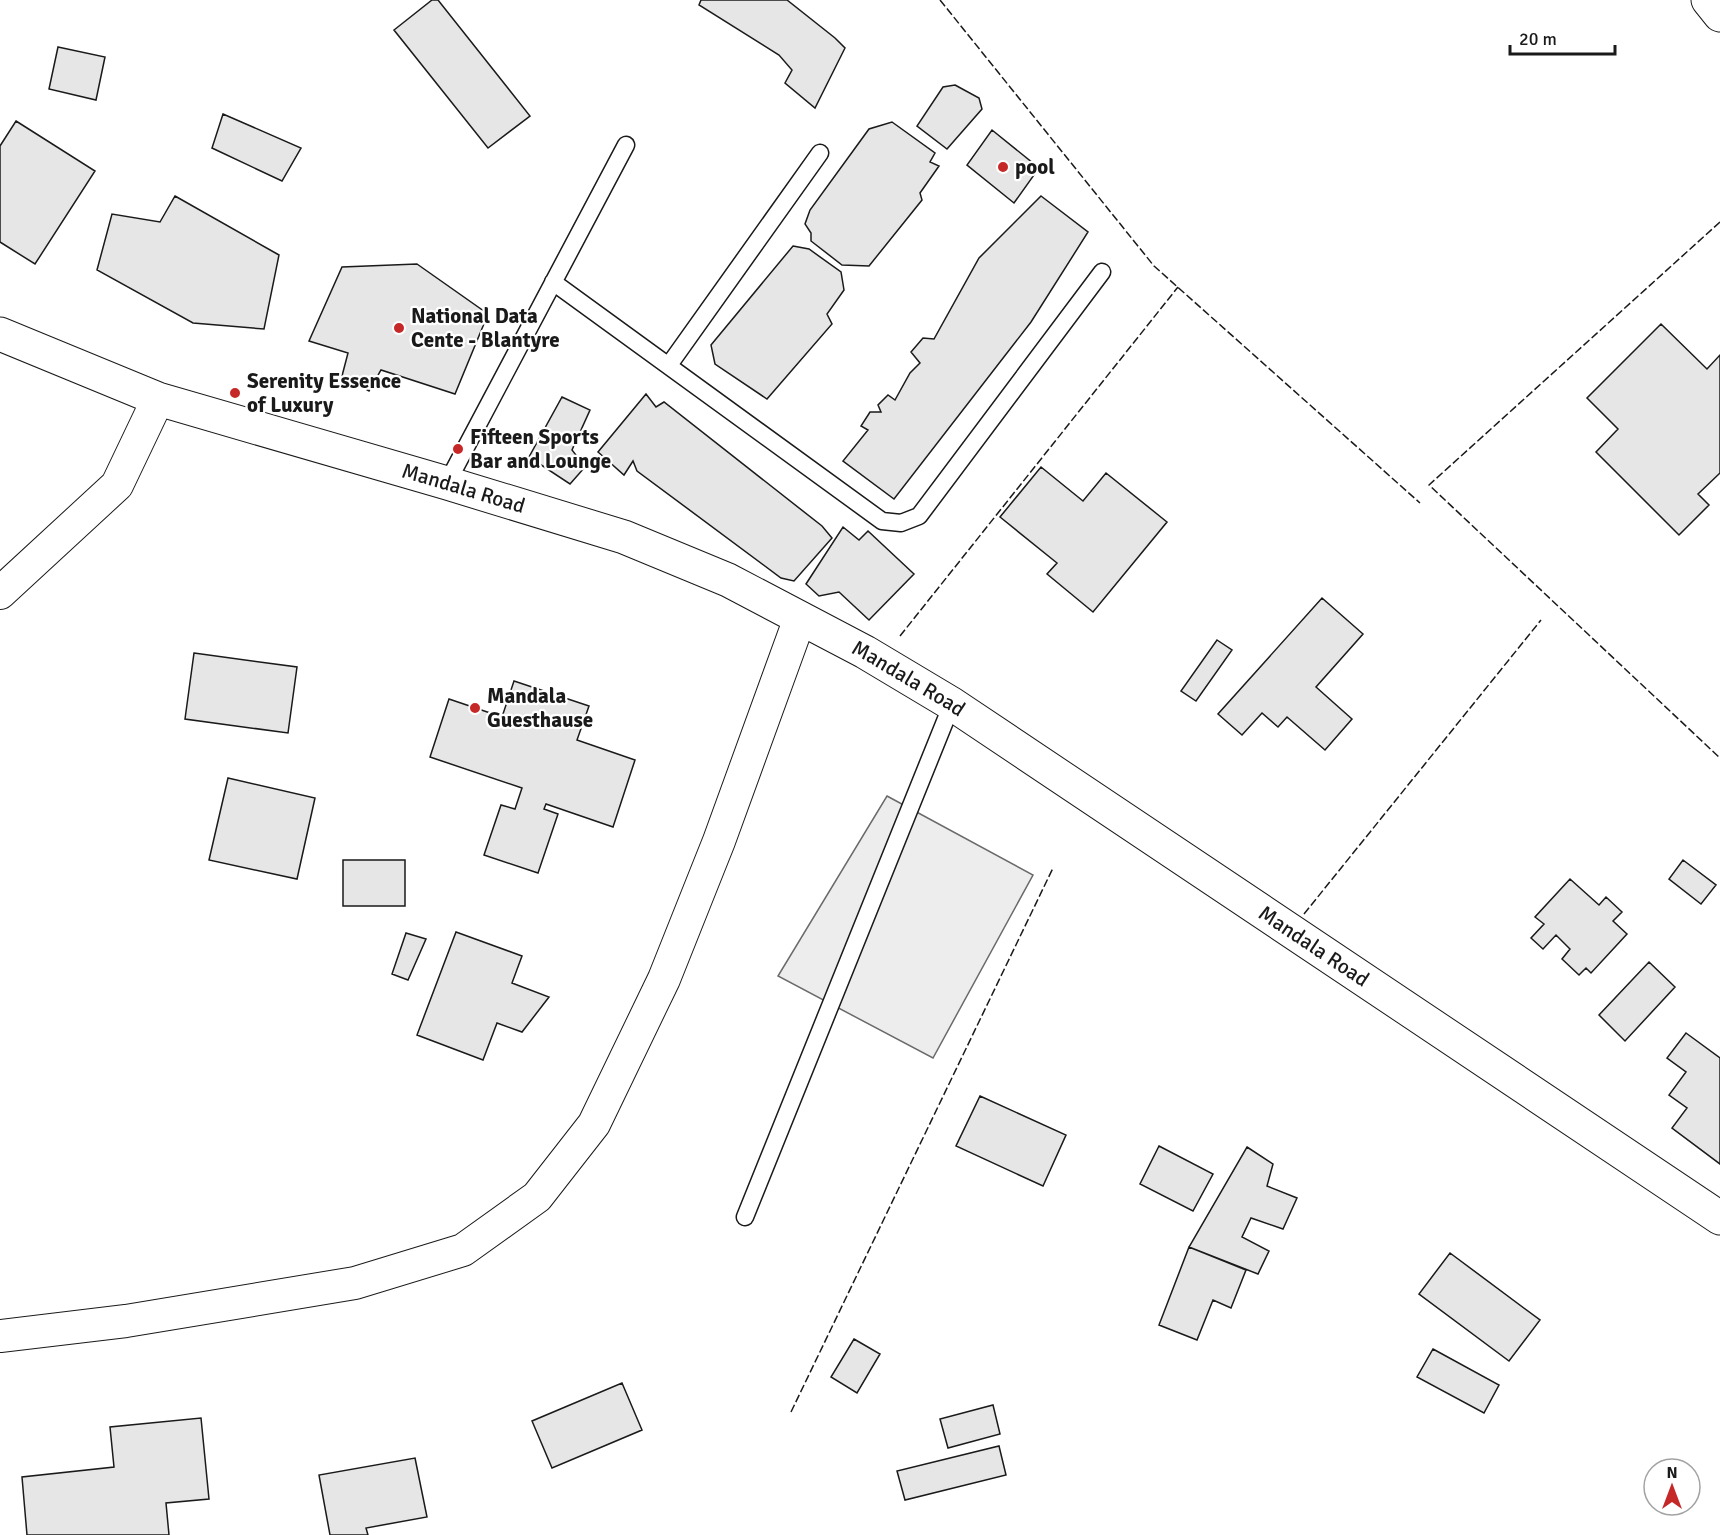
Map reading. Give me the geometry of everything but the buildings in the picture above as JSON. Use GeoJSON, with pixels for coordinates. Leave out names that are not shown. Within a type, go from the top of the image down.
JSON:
{"type":"FeatureCollection","features":[{"type":"Feature","properties":{"kind":"main road"},"geometry":{"type":"LineString","coordinates":[[1708,0],[1720,15]]}},
{"type":"Feature","properties":{"kind":"main road","name":"Mandala Road"},"geometry":{"type":"LineString","coordinates":[[0,334],[158,399],[624,537],[728,579],[865,652],[952,704],[1720,1218]]}},
{"type":"Feature","properties":{"kind":"street"},"geometry":{"type":"LineString","coordinates":[[0,593],[117,485],[158,399]]}},
{"type":"Feature","properties":{"kind":"street"},"geometry":{"type":"LineString","coordinates":[[0,1336],[126,1321],[355,1282],[464,1250],[537,1197],[594,1124],[664,979],[719,841],[800,618]]}},
{"type":"Feature","properties":{"kind":"lane"},"geometry":{"type":"LineString","coordinates":[[447,483],[626,145]]}},
{"type":"Feature","properties":{"kind":"lane"},"geometry":{"type":"LineString","coordinates":[[669,365],[820,153]]}},
{"type":"Feature","properties":{"kind":"lane"},"geometry":{"type":"LineString","coordinates":[[554,282],[882,521],[902,523],[919,516],[1102,272]]}},
{"type":"Feature","properties":{"kind":"lane"},"geometry":{"type":"LineString","coordinates":[[745,1217],[952,704]]}},
{"type":"Feature","properties":{"kind":"shaded area"},"geometry":{"type":"Polygon","coordinates":[[[887,796],[1033,875],[933,1058],[778,976],[887,796]]]}},
{"type":"Feature","properties":{"kind":"fence"},"geometry":{"type":"LineString","coordinates":[[940,0],[1154,266],[1420,503]]}},
{"type":"Feature","properties":{"kind":"fence"},"geometry":{"type":"LineString","coordinates":[[1720,222],[1429,485],[1720,758]]}},
{"type":"Feature","properties":{"kind":"fence"},"geometry":{"type":"LineString","coordinates":[[900,636],[1178,287]]}},
{"type":"Feature","properties":{"kind":"fence"},"geometry":{"type":"LineString","coordinates":[[1304,914],[1541,620]]}},
{"type":"Feature","properties":{"kind":"fence"},"geometry":{"type":"LineString","coordinates":[[791,1412],[1053,868]]}},
{"type":"Feature","properties":{"kind":"place","name":"pool"},"geometry":{"type":"Point","coordinates":[1003,167]}},
{"type":"Feature","properties":{"kind":"place","name":"National Data Cente - Blantyre"},"geometry":{"type":"Point","coordinates":[399,328]}},
{"type":"Feature","properties":{"kind":"place","name":"Serenity Essence of Luxury"},"geometry":{"type":"Point","coordinates":[235,393]}},
{"type":"Feature","properties":{"kind":"place","name":"Fifteen Sports Bar and Lounge"},"geometry":{"type":"Point","coordinates":[458,449]}},
{"type":"Feature","properties":{"kind":"place","name":"Mandala Guesthause"},"geometry":{"type":"Point","coordinates":[475,708]}}]}
